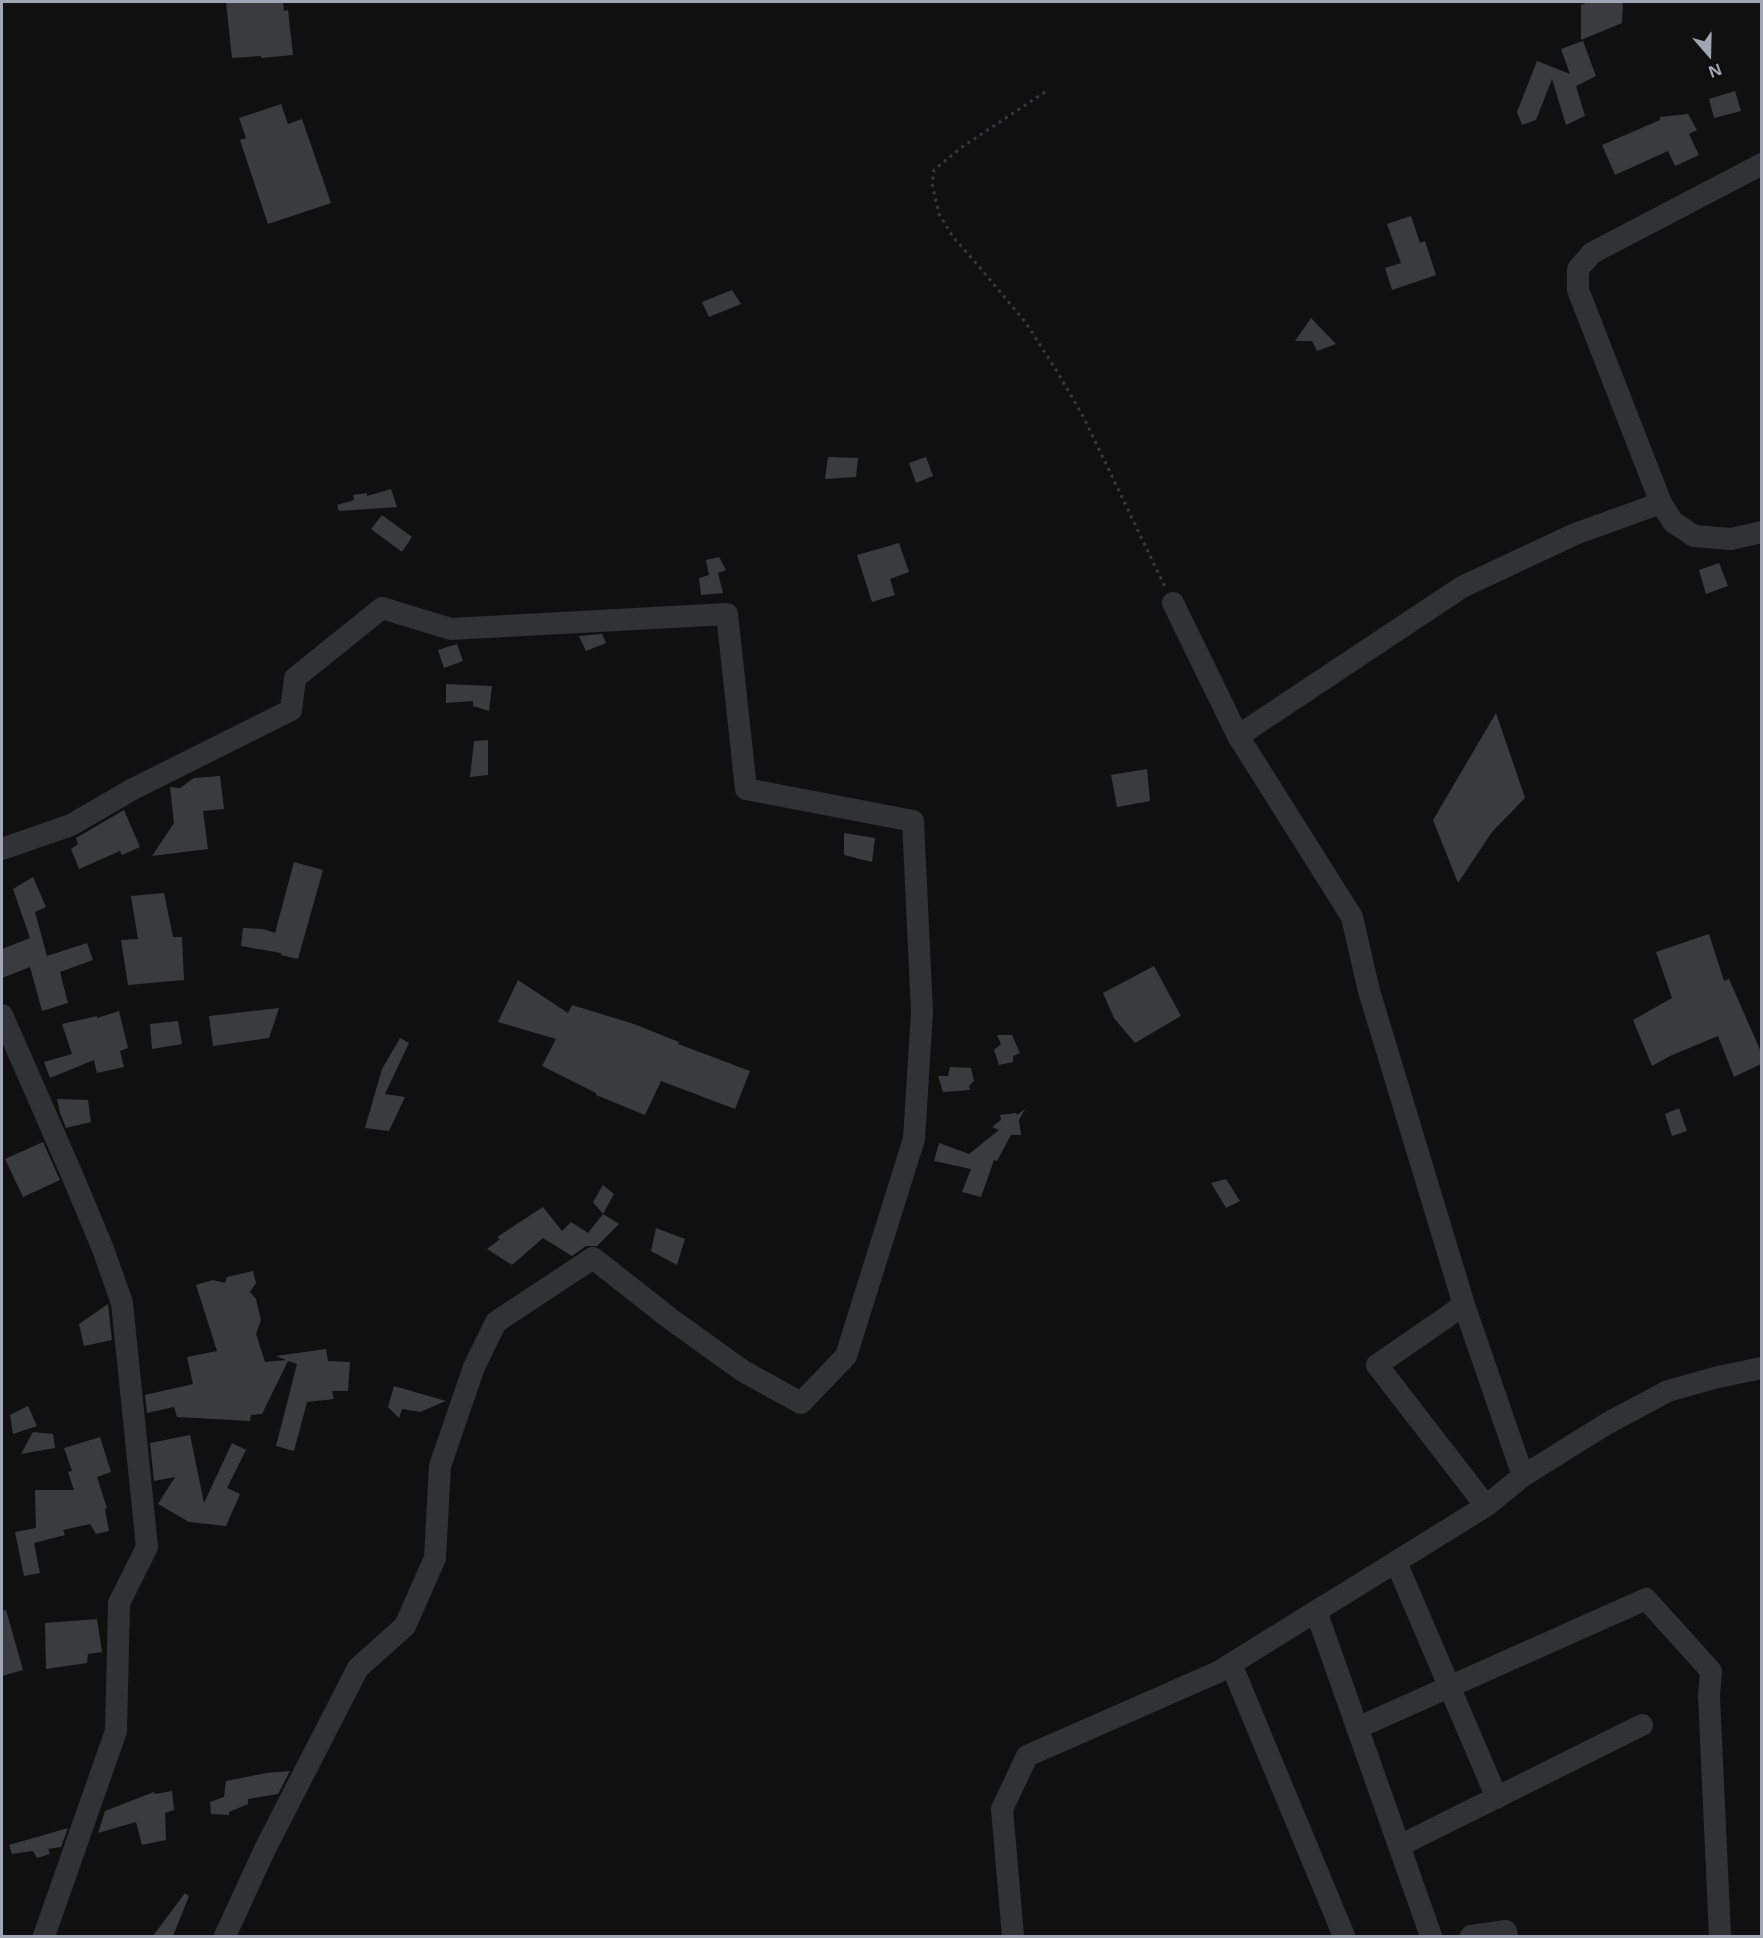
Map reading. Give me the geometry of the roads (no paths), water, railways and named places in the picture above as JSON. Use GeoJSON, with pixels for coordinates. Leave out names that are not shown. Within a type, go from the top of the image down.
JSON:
{"type":"FeatureCollection","features":[{"type":"Feature","properties":{"kind":"street"},"geometry":{"type":"LineString","coordinates":[[1761,164],[1592,253],[1578,269],[1578,290],[1660,502],[1672,522],[1694,536],[1731,539],[1761,532]]}},
{"type":"Feature","properties":{"kind":"street"},"geometry":{"type":"LineString","coordinates":[[1239,736],[1462,587],[1575,534],[1660,502]]}},
{"type":"Feature","properties":{"kind":"street"},"geometry":{"type":"LineString","coordinates":[[1173,603],[1239,736],[1352,916],[1370,991],[1464,1305],[1523,1476]]}},
{"type":"Feature","properties":{"kind":"street"},"geometry":{"type":"LineString","coordinates":[[2,849],[71,825],[134,789],[291,710],[295,678],[382,608],[451,629],[727,614],[746,789],[913,821],[922,1012],[914,1139],[846,1356],[801,1403],[742,1371],[593,1258],[496,1322],[474,1366],[440,1466],[435,1558],[405,1626],[358,1668],[265,1849],[225,1936]]}},
{"type":"Feature","properties":{"kind":"street"},"geometry":{"type":"LineString","coordinates":[[2,1015],[73,1177],[103,1249],[122,1303],[147,1547],[119,1603],[116,1731],[44,1936]]}},
{"type":"Feature","properties":{"kind":"street"},"geometry":{"type":"LineString","coordinates":[[1464,1305],[1377,1365],[1486,1506]]}},
{"type":"Feature","properties":{"kind":"street"},"geometry":{"type":"LineString","coordinates":[[1013,1936],[1002,1809],[1027,1756],[1218,1672],[1486,1506],[1523,1476],[1608,1423],[1668,1391],[1761,1368]]}},
{"type":"Feature","properties":{"kind":"street"},"geometry":{"type":"LineString","coordinates":[[1396,1562],[1497,1798]]}},
{"type":"Feature","properties":{"kind":"street"},"geometry":{"type":"LineString","coordinates":[[1357,1728],[1646,1599],[1712,1671],[1709,1696],[1720,1936]]}},
{"type":"Feature","properties":{"kind":"street"},"geometry":{"type":"LineString","coordinates":[[1316,1611],[1431,1936]]}},
{"type":"Feature","properties":{"kind":"street"},"geometry":{"type":"LineString","coordinates":[[1231,1664],[1344,1936]]}},
{"type":"Feature","properties":{"kind":"street"},"geometry":{"type":"LineString","coordinates":[[1399,1846],[1642,1725]]}},
{"type":"Feature","properties":{"kind":"street"},"geometry":{"type":"LineString","coordinates":[[1471,1936],[1506,1931],[1508,1936]]}}]}
